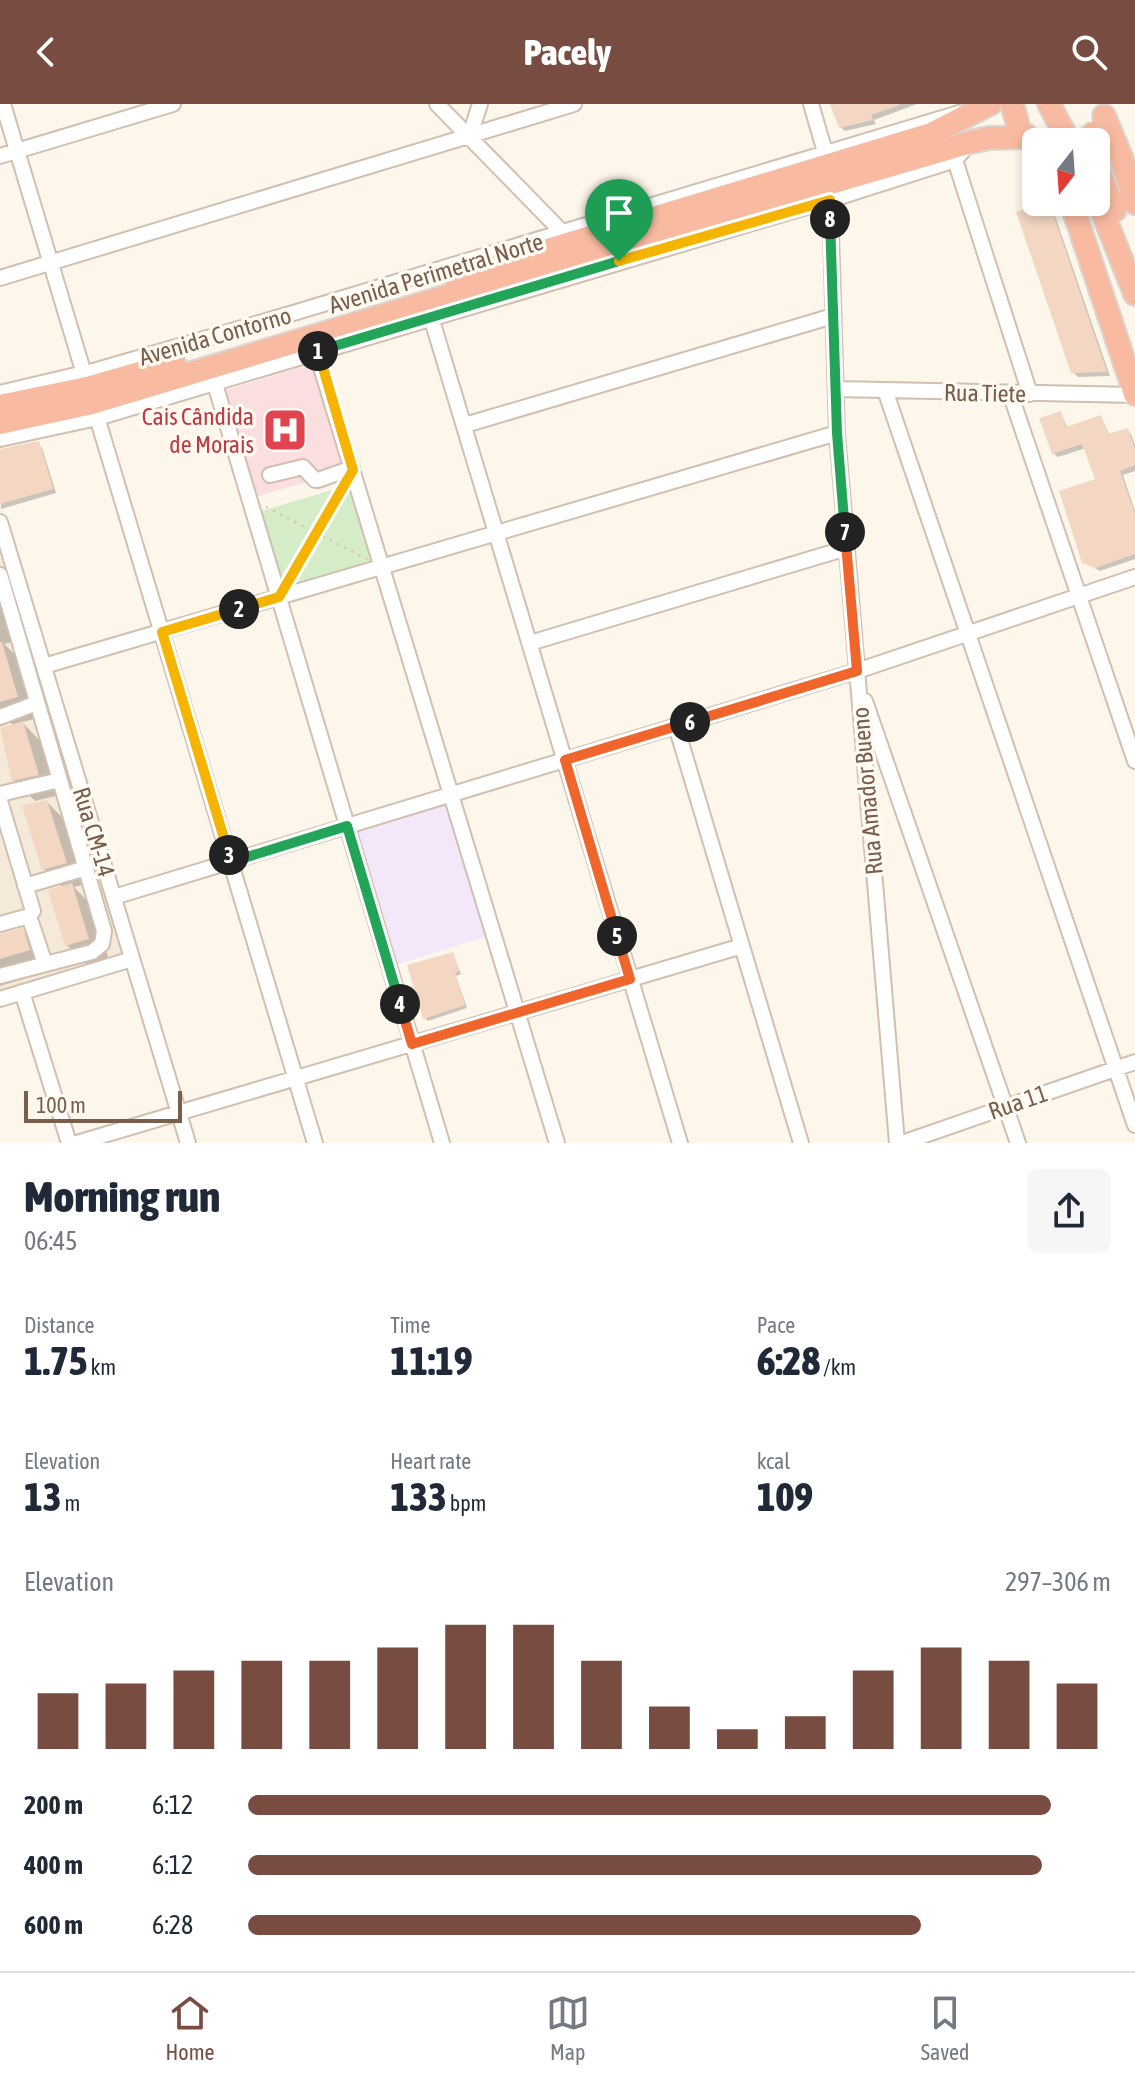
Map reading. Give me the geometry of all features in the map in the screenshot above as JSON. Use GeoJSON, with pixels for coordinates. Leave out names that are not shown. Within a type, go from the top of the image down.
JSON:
{"type":"FeatureCollection","features":[{"type":"Feature","properties":{"kind":"highway"},"geometry":{"type":"LineString","coordinates":[[1012,104],[1015,119],[1022,128]]}},
{"type":"Feature","properties":{"kind":"highway"},"geometry":{"type":"LineString","coordinates":[[1049,104],[1062,128]]}},
{"type":"Feature","properties":{"kind":"highway"},"geometry":{"type":"LineString","coordinates":[[1065,104],[1098,123],[1128,156],[1135,203]]}},
{"type":"Feature","properties":{"kind":"highway","name":"Avenida Perimetral Norte"},"geometry":{"type":"LineString","coordinates":[[0,406],[90,396],[568,237],[931,134],[983,106]]}},
{"type":"Feature","properties":{"kind":"highway","name":"Avenida Perimetral Norte"},"geometry":{"type":"LineString","coordinates":[[0,423],[971,142],[1006,136],[1022,139]]}},
{"type":"Feature","properties":{"kind":"highway"},"geometry":{"type":"LineString","coordinates":[[839,197],[878,168],[917,172]]}},
{"type":"Feature","properties":{"kind":"highway"},"geometry":{"type":"LineString","coordinates":[[1110,199],[1135,259]]}},
{"type":"Feature","properties":{"kind":"highway"},"geometry":{"type":"LineString","coordinates":[[1076,216],[1135,394]]}},
{"type":"Feature","properties":{"kind":"highway"},"geometry":{"type":"LineString","coordinates":[[1104,216],[1135,294]]}},
{"type":"Feature","properties":{"kind":"street"},"geometry":{"type":"LineString","coordinates":[[3,104],[315,1143]]}},
{"type":"Feature","properties":{"kind":"street"},"geometry":{"type":"LineString","coordinates":[[0,156],[173,104]]}},
{"type":"Feature","properties":{"kind":"street"},"geometry":{"type":"LineString","coordinates":[[437,104],[568,237],[594,252],[619,261]]}},
{"type":"Feature","properties":{"kind":"street"},"geometry":{"type":"LineString","coordinates":[[470,135],[480,104]]}},
{"type":"Feature","properties":{"kind":"street"},"geometry":{"type":"LineString","coordinates":[[0,278],[574,104]]}},
{"type":"Feature","properties":{"kind":"street"},"geometry":{"type":"LineString","coordinates":[[811,104],[825,152]]}},
{"type":"Feature","properties":{"kind":"street","name":"Avenida Contorno"},"geometry":{"type":"LineString","coordinates":[[0,439],[90,396],[541,239],[568,237],[941,110],[983,106]]}},
{"type":"Feature","properties":{"kind":"street"},"geometry":{"type":"LineString","coordinates":[[971,142],[955,160],[1030,394]]}},
{"type":"Feature","properties":{"kind":"street","name":"Avenida Contorno"},"geometry":{"type":"LineString","coordinates":[[0,393],[90,396],[215,384],[955,160]]}},
{"type":"Feature","properties":{"kind":"street","name":"Rua Amador Bueno"},"geometry":{"type":"LineString","coordinates":[[839,197],[833,316],[837,433],[900,1143]]}},
{"type":"Feature","properties":{"kind":"street"},"geometry":{"type":"LineString","coordinates":[[541,239],[544,213]]}},
{"type":"Feature","properties":{"kind":"street"},"geometry":{"type":"LineString","coordinates":[[465,425],[833,316]]}},
{"type":"Feature","properties":{"kind":"street"},"geometry":{"type":"LineString","coordinates":[[431,317],[680,1143]]}},
{"type":"Feature","properties":{"kind":"street"},"geometry":{"type":"LineString","coordinates":[[316,351],[557,1143]]}},
{"type":"Feature","properties":{"kind":"street"},"geometry":{"type":"LineString","coordinates":[[215,384],[442,1143]]}},
{"type":"Feature","properties":{"kind":"street","name":"Rua Tiete"},"geometry":{"type":"LineString","coordinates":[[836,389],[1135,394]]}},
{"type":"Feature","properties":{"kind":"street"},"geometry":{"type":"LineString","coordinates":[[885,390],[1135,1125]]}},
{"type":"Feature","properties":{"kind":"street"},"geometry":{"type":"LineString","coordinates":[[1010,393],[1135,761]]}},
{"type":"Feature","properties":{"kind":"street"},"geometry":{"type":"LineString","coordinates":[[44,666],[837,433]]}},
{"type":"Feature","properties":{"kind":"street"},"geometry":{"type":"LineString","coordinates":[[270,475],[303,467],[318,480],[352,469]]}},
{"type":"Feature","properties":{"kind":"street","name":"Rua CM-14"},"geometry":{"type":"LineString","coordinates":[[0,522],[188,1143]]}},
{"type":"Feature","properties":{"kind":"street"},"geometry":{"type":"LineString","coordinates":[[530,643],[847,548]]}},
{"type":"Feature","properties":{"kind":"street"},"geometry":{"type":"LineString","coordinates":[[0,575],[104,931],[102,944],[92,952],[0,976]]}},
{"type":"Feature","properties":{"kind":"street"},"geometry":{"type":"LineString","coordinates":[[114,897],[857,671],[1135,577]]}},
{"type":"Feature","properties":{"kind":"street"},"geometry":{"type":"LineString","coordinates":[[0,632],[15,628]]}},
{"type":"Feature","properties":{"kind":"street"},"geometry":{"type":"LineString","coordinates":[[859,687],[1018,1143]]}},
{"type":"Feature","properties":{"kind":"street"},"geometry":{"type":"LineString","coordinates":[[0,717],[37,703]]}},
{"type":"Feature","properties":{"kind":"street"},"geometry":{"type":"LineString","coordinates":[[676,726],[801,1143]]}},
{"type":"Feature","properties":{"kind":"street"},"geometry":{"type":"LineString","coordinates":[[0,794],[60,780]]}},
{"type":"Feature","properties":{"kind":"street"},"geometry":{"type":"LineString","coordinates":[[0,801],[33,911],[29,916],[0,924]]}},
{"type":"Feature","properties":{"kind":"street"},"geometry":{"type":"LineString","coordinates":[[25,886],[86,868]]}},
{"type":"Feature","properties":{"kind":"street"},"geometry":{"type":"LineString","coordinates":[[29,916],[45,964]]}},
{"type":"Feature","properties":{"kind":"street"},"geometry":{"type":"LineString","coordinates":[[77,1143],[742,946]]}},
{"type":"Feature","properties":{"kind":"street"},"geometry":{"type":"LineString","coordinates":[[0,999],[132,959]]}},
{"type":"Feature","properties":{"kind":"street"},"geometry":{"type":"LineString","coordinates":[[22,992],[69,1143]]}},
{"type":"Feature","properties":{"kind":"street","name":"Rua 11"},"geometry":{"type":"LineString","coordinates":[[900,1143],[1135,1062]]}},
{"type":"Feature","properties":{"kind":"path"},"geometry":{"type":"LineString","coordinates":[[279,597],[352,469]]}},
{"type":"Feature","properties":{"kind":"path"},"geometry":{"type":"LineString","coordinates":[[250,499],[382,567]]}},
{"type":"Feature","properties":{"kind":"shaded area","name":"Cais Cândida de Morais"},"geometry":{"type":"Polygon","coordinates":[[[316,363],[347,470],[255,497],[223,391],[316,363]]]}},
{"type":"Feature","properties":{"kind":"shaded area"},"geometry":{"type":"Polygon","coordinates":[[[0,537],[126,957],[0,995],[0,537]]]}},
{"type":"Feature","properties":{"kind":"shaded area"},"geometry":{"type":"Polygon","coordinates":[[[448,800],[488,936],[398,964],[356,828],[448,800]]]}},
{"type":"Feature","properties":{"kind":"green space"},"geometry":{"type":"Polygon","coordinates":[[[352,484],[374,562],[284,590],[258,512],[352,484]]]}},
{"type":"Feature","properties":{"kind":"building"},"geometry":{"type":"Polygon","coordinates":[[[830,104],[900,105],[871,115],[873,120],[839,128],[830,104]]]}},
{"type":"Feature","properties":{"kind":"building"},"geometry":{"type":"Polygon","coordinates":[[[1022,210],[1022,216],[1054,216],[1107,372],[1071,373],[1016,212],[1022,210]]]}},
{"type":"Feature","properties":{"kind":"building"},"geometry":{"type":"Polygon","coordinates":[[[1061,411],[1066,427],[1101,415],[1108,434],[1128,428],[1135,449],[1135,465],[1120,471],[1135,514],[1135,554],[1095,568],[1082,563],[1059,491],[1095,479],[1082,444],[1052,454],[1039,418],[1061,411]]]}},
{"type":"Feature","properties":{"kind":"building"},"geometry":{"type":"Polygon","coordinates":[[[39,441],[53,489],[0,504],[0,449],[39,441]]]}},
{"type":"Feature","properties":{"kind":"building"},"geometry":{"type":"Polygon","coordinates":[[[0,642],[18,697],[0,702],[0,642]]]}},
{"type":"Feature","properties":{"kind":"building"},"geometry":{"type":"Polygon","coordinates":[[[23,721],[39,775],[12,781],[0,728],[23,721]]]}},
{"type":"Feature","properties":{"kind":"building"},"geometry":{"type":"Polygon","coordinates":[[[47,800],[67,863],[42,870],[22,806],[47,800]]]}},
{"type":"Feature","properties":{"kind":"building"},"geometry":{"type":"Polygon","coordinates":[[[72,883],[89,939],[65,946],[48,890],[72,883]]]}},
{"type":"Feature","properties":{"kind":"building"},"geometry":{"type":"Polygon","coordinates":[[[23,928],[30,950],[0,959],[0,934],[23,928]]]}},
{"type":"Feature","properties":{"kind":"building"},"geometry":{"type":"Polygon","coordinates":[[[453,952],[459,971],[455,973],[465,1005],[423,1019],[407,965],[453,952]]]}},
{"type":"Feature","properties":{"kind":"place","name":"Cais Cândida de Morais"},"geometry":{"type":"Point","coordinates":[285,430]}},
{"type":"Feature","properties":{"kind":"route"},"geometry":{"type":"LineString","coordinates":[[830,200],[837,433],[857,671],[565,760],[630,979],[412,1044],[347,826],[231,862],[162,632],[279,597],[353,470],[316,351],[619,261],[830,200]]}}]}
